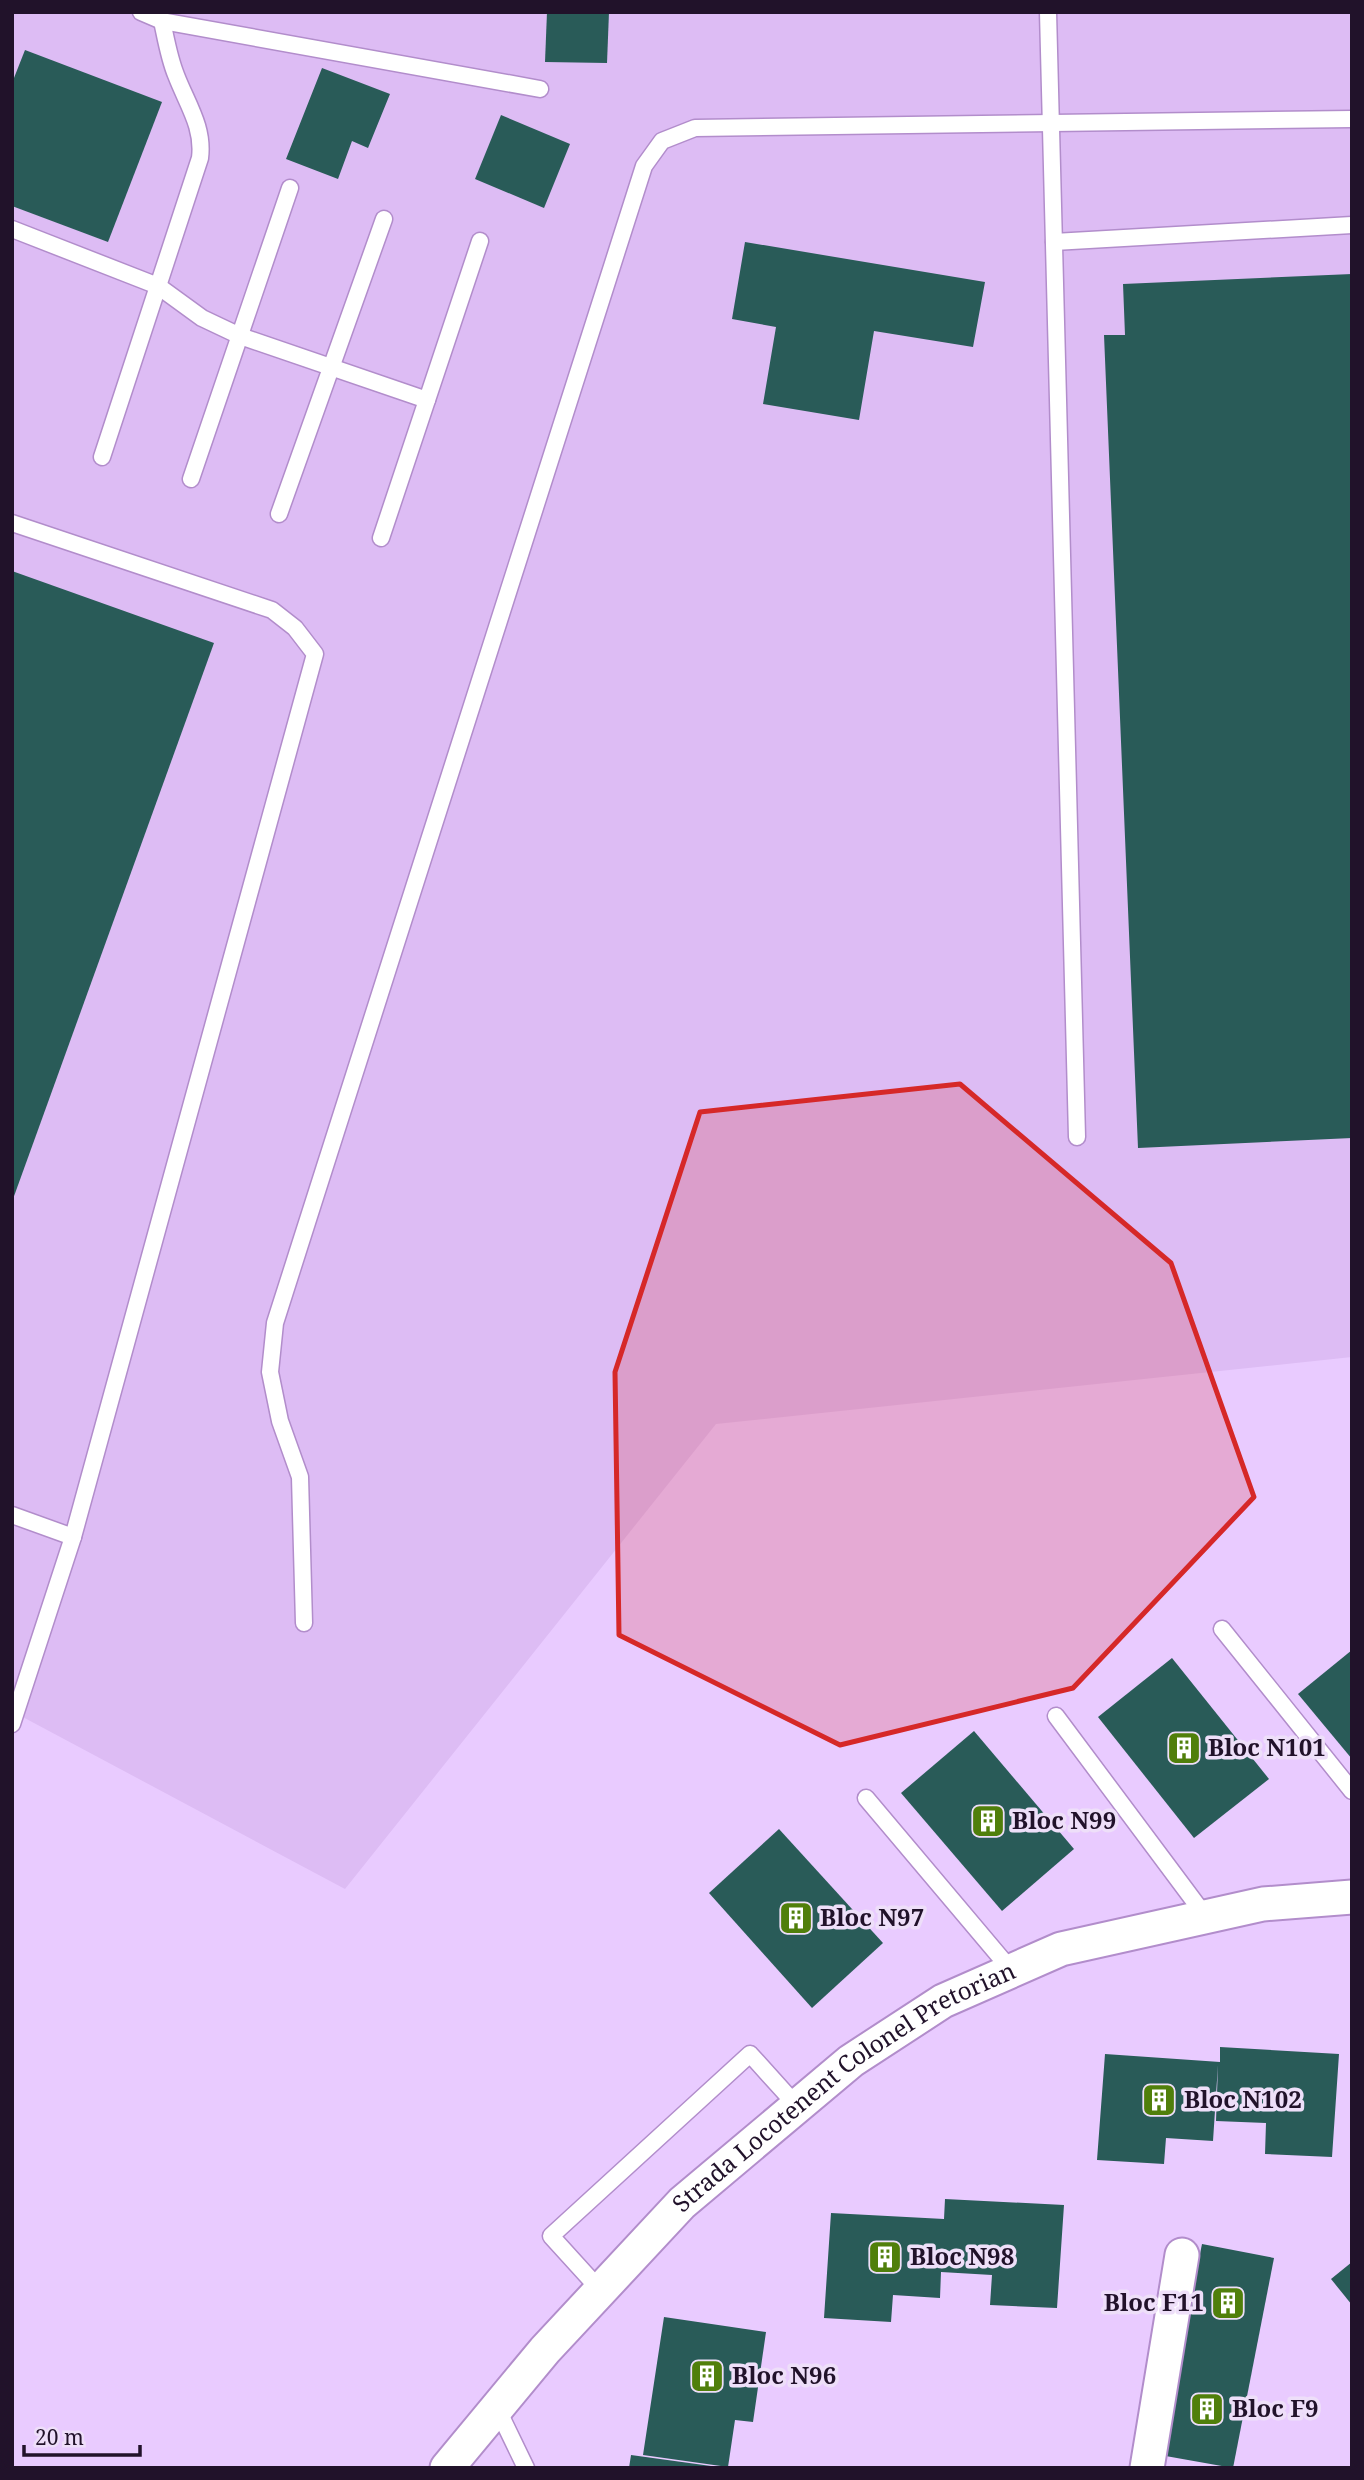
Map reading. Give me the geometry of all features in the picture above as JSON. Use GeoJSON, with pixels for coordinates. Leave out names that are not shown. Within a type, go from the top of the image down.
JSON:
{"type":"FeatureCollection","features":[{"type":"Feature","properties":{"kind":"street","name":"Strada Locotenent Colonel Pretorian"},"geometry":{"type":"LineString","coordinates":[[447,2468],[600,2290],[682,2203],[851,2061],[943,2001],[1061,1949],[1263,1904],[1352,1897]]}},
{"type":"Feature","properties":{"kind":"street"},"geometry":{"type":"LineString","coordinates":[[1147,2468],[1182,2255]]}},
{"type":"Feature","properties":{"kind":"lane"},"geometry":{"type":"LineString","coordinates":[[141,12],[162,21],[540,89]]}},
{"type":"Feature","properties":{"kind":"lane"},"geometry":{"type":"LineString","coordinates":[[1048,12],[1077,1137]]}},
{"type":"Feature","properties":{"kind":"lane"},"geometry":{"type":"LineString","coordinates":[[102,457],[200,158],[202,141],[175,72],[162,21]]}},
{"type":"Feature","properties":{"kind":"lane"},"geometry":{"type":"LineString","coordinates":[[304,1623],[300,1476],[279,1421],[270,1372],[275,1323],[644,166],[662,141],[695,128],[1352,119]]}},
{"type":"Feature","properties":{"kind":"lane"},"geometry":{"type":"LineString","coordinates":[[191,479],[290,188]]}},
{"type":"Feature","properties":{"kind":"lane"},"geometry":{"type":"LineString","coordinates":[[279,514],[384,219]]}},
{"type":"Feature","properties":{"kind":"lane"},"geometry":{"type":"LineString","coordinates":[[1054,242],[1352,225]]}},
{"type":"Feature","properties":{"kind":"lane"},"geometry":{"type":"LineString","coordinates":[[12,229],[158,286],[202,318],[240,336],[427,400]]}},
{"type":"Feature","properties":{"kind":"lane"},"geometry":{"type":"LineString","coordinates":[[381,538],[480,241]]}},
{"type":"Feature","properties":{"kind":"lane"},"geometry":{"type":"LineString","coordinates":[[12,523],[272,610],[295,628],[315,654],[73,1537],[12,1724]]}},
{"type":"Feature","properties":{"kind":"lane"},"geometry":{"type":"LineString","coordinates":[[12,1516],[73,1537]]}},
{"type":"Feature","properties":{"kind":"lane"},"geometry":{"type":"LineString","coordinates":[[1222,1629],[1352,1791]]}},
{"type":"Feature","properties":{"kind":"lane"},"geometry":{"type":"LineString","coordinates":[[1056,1716],[1206,1917]]}},
{"type":"Feature","properties":{"kind":"lane"},"geometry":{"type":"LineString","coordinates":[[866,1798],[1012,1971]]}},
{"type":"Feature","properties":{"kind":"lane"},"geometry":{"type":"LineString","coordinates":[[600,2290],[551,2236],[750,2054],[797,2106]]}},
{"type":"Feature","properties":{"kind":"lane"},"geometry":{"type":"LineString","coordinates":[[497,2408],[526,2468]]}},
{"type":"Feature","properties":{"kind":"highlighted area"},"geometry":{"type":"Polygon","coordinates":[[[960,1084],[1171,1263],[1254,1497],[1073,1688],[840,1745],[619,1635],[615,1372],[700,1112],[960,1084]]]}},
{"type":"Feature","properties":{"kind":"shaded area"},"geometry":{"type":"Polygon","coordinates":[[[12,12],[1352,12],[1352,1357],[716,1424],[345,1889],[19,1715],[12,1732],[12,12]]]}},
{"type":"Feature","properties":{"kind":"building"},"geometry":{"type":"Polygon","coordinates":[[[547,12],[609,12],[607,63],[545,62],[547,12]]]}},
{"type":"Feature","properties":{"kind":"building"},"geometry":{"type":"Polygon","coordinates":[[[25,50],[162,102],[108,242],[12,206],[12,83],[25,50]]]}},
{"type":"Feature","properties":{"kind":"building"},"geometry":{"type":"Polygon","coordinates":[[[322,68],[390,94],[368,148],[352,141],[338,179],[286,159],[322,68]]]}},
{"type":"Feature","properties":{"kind":"building"},"geometry":{"type":"Polygon","coordinates":[[[501,115],[570,144],[544,208],[475,179],[501,115]]]}},
{"type":"Feature","properties":{"kind":"building"},"geometry":{"type":"Polygon","coordinates":[[[745,242],[985,282],[973,347],[874,331],[859,420],[763,404],[776,327],[732,319],[745,242]]]}},
{"type":"Feature","properties":{"kind":"building"},"geometry":{"type":"Polygon","coordinates":[[[1352,274],[1352,1138],[1138,1148],[1104,335],[1125,335],[1123,284],[1352,274]]]}},
{"type":"Feature","properties":{"kind":"building"},"geometry":{"type":"Polygon","coordinates":[[[12,571],[214,643],[13,1199],[12,1199],[12,571]]]}},
{"type":"Feature","properties":{"kind":"building"},"geometry":{"type":"Polygon","coordinates":[[[1352,1650],[1352,1759],[1298,1694],[1352,1650]]]}},
{"type":"Feature","properties":{"kind":"building","name":"Bloc N101"},"geometry":{"type":"Polygon","coordinates":[[[1172,1658],[1269,1779],[1194,1838],[1098,1717],[1172,1658]]]}},
{"type":"Feature","properties":{"kind":"building","name":"Bloc N99"},"geometry":{"type":"Polygon","coordinates":[[[974,1731],[1074,1849],[1002,1911],[901,1793],[974,1731]]]}},
{"type":"Feature","properties":{"kind":"building","name":"Bloc N97"},"geometry":{"type":"Polygon","coordinates":[[[779,1829],[883,1943],[812,2008],[709,1893],[779,1829]]]}},
{"type":"Feature","properties":{"kind":"building"},"geometry":{"type":"Polygon","coordinates":[[[1220,2047],[1339,2054],[1332,2157],[1265,2154],[1266,2123],[1216,2121],[1218,2065],[1213,2141],[1166,2138],[1164,2164],[1097,2160],[1105,2054],[1220,2062],[1220,2047]]]}},
{"type":"Feature","properties":{"kind":"building"},"geometry":{"type":"Polygon","coordinates":[[[945,2199],[1064,2205],[1057,2308],[990,2305],[992,2275],[941,2272],[940,2298],[893,2295],[891,2322],[824,2318],[831,2213],[944,2219],[945,2199]]]}},
{"type":"Feature","properties":{"kind":"building"},"geometry":{"type":"Polygon","coordinates":[[[1202,2244],[1274,2258],[1233,2468],[1160,2455],[1202,2244]]]}},
{"type":"Feature","properties":{"kind":"building"},"geometry":{"type":"Polygon","coordinates":[[[1352,2262],[1352,2305],[1331,2279],[1352,2262]]]}},
{"type":"Feature","properties":{"kind":"building","name":"Bloc N96"},"geometry":{"type":"Polygon","coordinates":[[[664,2317],[766,2332],[753,2422],[735,2420],[728,2467],[643,2455],[664,2317]]]}},
{"type":"Feature","properties":{"kind":"building"},"geometry":{"type":"Polygon","coordinates":[[[631,2455],[711,2466],[711,2468],[629,2468],[631,2455]]]}},
{"type":"Feature","properties":{"kind":"place","name":"Bloc N101"},"geometry":{"type":"Point","coordinates":[1184,1748]}},
{"type":"Feature","properties":{"kind":"place","name":"Bloc N99"},"geometry":{"type":"Point","coordinates":[988,1821]}},
{"type":"Feature","properties":{"kind":"place","name":"Bloc N97"},"geometry":{"type":"Point","coordinates":[796,1918]}},
{"type":"Feature","properties":{"kind":"place","name":"Bloc N102"},"geometry":{"type":"Point","coordinates":[1159,2100]}},
{"type":"Feature","properties":{"kind":"place","name":"Bloc N98"},"geometry":{"type":"Point","coordinates":[885,2257]}},
{"type":"Feature","properties":{"kind":"place","name":"Bloc F11"},"geometry":{"type":"Point","coordinates":[1228,2303]}},
{"type":"Feature","properties":{"kind":"place","name":"Bloc N96"},"geometry":{"type":"Point","coordinates":[707,2376]}},
{"type":"Feature","properties":{"kind":"place","name":"Bloc F9"},"geometry":{"type":"Point","coordinates":[1207,2409]}}]}
